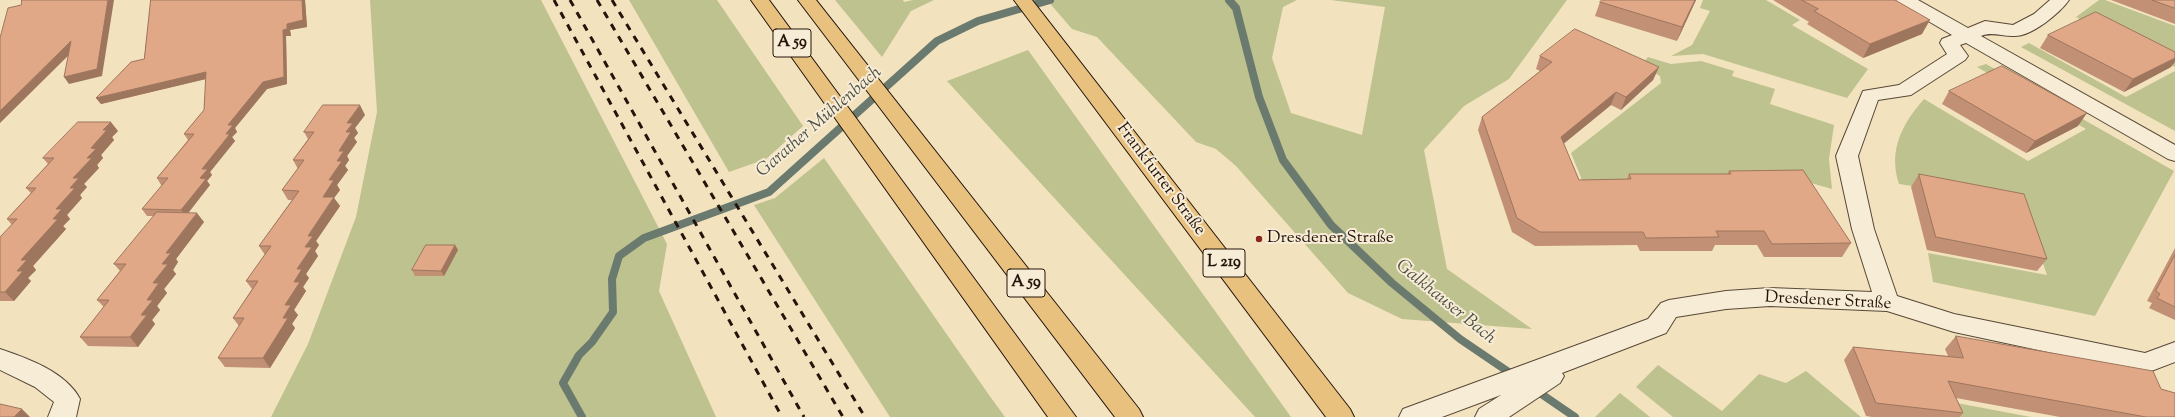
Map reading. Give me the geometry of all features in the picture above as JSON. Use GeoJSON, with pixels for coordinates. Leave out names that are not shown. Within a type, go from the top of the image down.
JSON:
{"type":"FeatureCollection","features":[{"type":"Feature","properties":{"kind":"main road","name":"A 59"},"geometry":{"type":"LineString","coordinates":[[760,0],[824,85],[891,180],[1064,417]]}},
{"type":"Feature","properties":{"kind":"main road","name":"A 59"},"geometry":{"type":"LineString","coordinates":[[807,0],[1130,417]]}},
{"type":"Feature","properties":{"kind":"main road","name":"Frankfurter Straße"},"geometry":{"type":"LineString","coordinates":[[1023,0],[1341,417]]}},
{"type":"Feature","properties":{"kind":"street"},"geometry":{"type":"LineString","coordinates":[[1905,0],[2175,154]]}},
{"type":"Feature","properties":{"kind":"street"},"geometry":{"type":"LineString","coordinates":[[1887,302],[1863,229],[1847,156],[1870,95],[1904,91],[1958,56],[1949,43],[1985,27],[2016,31],[2041,18],[2060,0]]}},
{"type":"Feature","properties":{"kind":"street","name":"Dresdener Straße"},"geometry":{"type":"LineString","coordinates":[[1412,417],[1583,355],[1657,326],[1669,309],[1726,300],[1770,297],[1887,302],[1954,322],[2146,363],[2175,352]]}},
{"type":"Feature","properties":{"kind":"street","name":"Dresdener Straße"},"geometry":{"type":"LineString","coordinates":[[1488,417],[1583,355]]}},
{"type":"Feature","properties":{"kind":"street"},"geometry":{"type":"LineString","coordinates":[[0,358],[40,377],[61,391],[66,399],[65,413],[62,417]]}},
{"type":"Feature","properties":{"kind":"green space"},"geometry":{"type":"Polygon","coordinates":[[[370,0],[541,0],[667,244],[659,291],[716,417],[271,417],[308,344],[356,217],[377,112],[370,0]]]}},
{"type":"Feature","properties":{"kind":"green space"},"geometry":{"type":"Polygon","coordinates":[[[629,0],[717,0],[803,126],[766,159],[729,172],[629,0]]]}},
{"type":"Feature","properties":{"kind":"green space"},"geometry":{"type":"Polygon","coordinates":[[[835,0],[903,0],[904,2],[913,0],[934,0],[911,11],[882,57],[835,0]]]}},
{"type":"Feature","properties":{"kind":"green space"},"geometry":{"type":"Polygon","coordinates":[[[1047,0],[1297,0],[1283,7],[1272,58],[1291,113],[1362,135],[1385,7],[1331,0],[1567,0],[1509,79],[1464,106],[1424,150],[1447,269],[1532,329],[1402,319],[1348,293],[1236,166],[1216,149],[1196,142],[1097,37],[1072,29],[1047,0]]]}},
{"type":"Feature","properties":{"kind":"green space"},"geometry":{"type":"Polygon","coordinates":[[[1703,0],[1766,0],[1800,20],[1792,25],[1868,69],[1847,98],[1703,54],[1671,56],[1692,45],[1710,11],[1700,8],[1703,0]]]}},
{"type":"Feature","properties":{"kind":"green space"},"geometry":{"type":"Polygon","coordinates":[[[2099,0],[2105,0],[2175,26],[2175,67],[2076,17],[2099,0]]]}},
{"type":"Feature","properties":{"kind":"green space"},"geometry":{"type":"Polygon","coordinates":[[[2029,43],[2126,97],[2175,71],[2175,131],[2021,47],[2029,43]]]}},
{"type":"Feature","properties":{"kind":"green space"},"geometry":{"type":"Polygon","coordinates":[[[1028,50],[1291,417],[1255,417],[947,81],[1028,50]]]}},
{"type":"Feature","properties":{"kind":"green space"},"geometry":{"type":"Polygon","coordinates":[[[1648,57],[1671,64],[1701,61],[1734,71],[1732,76],[1775,89],[1770,104],[1834,125],[1829,159],[1832,189],[1797,179],[1582,180],[1571,153],[1661,83],[1660,76],[1641,65],[1648,57]]]}},
{"type":"Feature","properties":{"kind":"green space"},"geometry":{"type":"Polygon","coordinates":[[[1986,64],[2174,171],[2095,316],[1933,282],[1928,253],[2047,275],[2022,203],[1899,184],[1895,160],[1899,138],[1909,118],[1924,99],[2028,161],[2086,129],[1977,67],[1986,64]]]}},
{"type":"Feature","properties":{"kind":"green space"},"geometry":{"type":"Polygon","coordinates":[[[824,158],[1005,417],[890,417],[754,205],[775,198],[824,158]]]}},
{"type":"Feature","properties":{"kind":"green space"},"geometry":{"type":"Polygon","coordinates":[[[1658,365],[1722,411],[1759,374],[1786,383],[1806,371],[1861,417],[1673,417],[1636,387],[1658,365]]]}},
{"type":"Feature","properties":{"kind":"green space"},"geometry":{"type":"Polygon","coordinates":[[[1620,393],[1650,417],[1595,417],[1620,393]]]}},
{"type":"Feature","properties":{"kind":"green space"},"geometry":{"type":"Polygon","coordinates":[[[1946,401],[2031,417],[1952,417],[1946,401]]]}},
{"type":"Feature","properties":{"kind":"building"},"geometry":{"type":"Polygon","coordinates":[[[22,0],[108,0],[97,69],[64,77],[71,41],[0,111],[0,38],[8,8],[21,5],[22,0]]]}},
{"type":"Feature","properties":{"kind":"building"},"geometry":{"type":"Polygon","coordinates":[[[151,0],[302,0],[303,20],[287,24],[287,29],[283,30],[284,77],[263,82],[228,125],[233,125],[226,134],[230,134],[202,169],[208,169],[200,178],[206,179],[181,210],[142,209],[168,178],[157,178],[194,134],[184,134],[204,110],[206,72],[96,98],[131,62],[144,59],[151,0]]]}},
{"type":"Feature","properties":{"kind":"building"},"geometry":{"type":"Polygon","coordinates":[[[1602,0],[1695,0],[1682,27],[1600,2],[1602,0]]]}},
{"type":"Feature","properties":{"kind":"building"},"geometry":{"type":"Polygon","coordinates":[[[1802,0],[1895,0],[1930,20],[1870,44],[1814,11],[1818,9],[1802,0]]]}},
{"type":"Feature","properties":{"kind":"building"},"geometry":{"type":"Polygon","coordinates":[[[2152,0],[2175,0],[2175,8],[2152,0]]]}},
{"type":"Feature","properties":{"kind":"building"},"geometry":{"type":"Polygon","coordinates":[[[2096,12],[2175,52],[2175,58],[2133,79],[2048,35],[2096,12]]]}},
{"type":"Feature","properties":{"kind":"building"},"geometry":{"type":"Polygon","coordinates":[[[1575,29],[1659,67],[1626,97],[1616,92],[1561,137],[1579,180],[1631,179],[1629,174],[1731,174],[1729,171],[1803,170],[1851,243],[1772,244],[1764,231],[1716,231],[1719,237],[1646,238],[1643,232],[1540,232],[1517,218],[1482,117],[1552,62],[1540,56],[1575,29]]]}},
{"type":"Feature","properties":{"kind":"building"},"geometry":{"type":"Polygon","coordinates":[[[2002,66],[2087,113],[2035,141],[1949,91],[2002,66]]]}},
{"type":"Feature","properties":{"kind":"building"},"geometry":{"type":"Polygon","coordinates":[[[323,105],[360,105],[347,123],[353,123],[346,132],[351,132],[339,151],[344,151],[337,161],[342,161],[329,180],[334,180],[323,197],[334,197],[308,236],[313,236],[305,247],[312,247],[297,269],[302,269],[294,282],[300,282],[285,305],[291,305],[283,318],[288,318],[263,358],[218,358],[244,318],[233,318],[258,281],[246,281],[271,246],[259,246],[299,191],[282,190],[304,160],[293,160],[314,132],[304,132],[323,105]]]}},
{"type":"Feature","properties":{"kind":"building"},"geometry":{"type":"Polygon","coordinates":[[[78,122],[111,122],[103,130],[107,130],[91,148],[96,149],[87,158],[92,158],[73,178],[79,178],[70,188],[75,188],[56,209],[62,209],[53,219],[58,219],[21,260],[27,260],[17,271],[23,271],[5,292],[0,292],[0,237],[17,219],[7,219],[36,188],[26,188],[54,158],[43,158],[78,122]]]}},
{"type":"Feature","properties":{"kind":"building"},"geometry":{"type":"Polygon","coordinates":[[[1919,174],[2024,194],[2047,259],[1936,237],[1919,174]]]}},
{"type":"Feature","properties":{"kind":"building"},"geometry":{"type":"Polygon","coordinates":[[[157,212],[197,213],[166,253],[171,253],[162,264],[168,264],[153,283],[159,283],[147,300],[153,300],[141,315],[147,315],[130,337],[80,337],[109,300],[97,300],[126,264],[114,264],[157,212]]]}},
{"type":"Feature","properties":{"kind":"building"},"geometry":{"type":"Polygon","coordinates":[[[426,245],[455,245],[441,271],[412,270],[426,245]]]}},
{"type":"Feature","properties":{"kind":"building"},"geometry":{"type":"Polygon","coordinates":[[[2175,255],[2175,307],[2157,298],[2160,294],[2156,291],[2175,255]]]}},
{"type":"Feature","properties":{"kind":"building"},"geometry":{"type":"Polygon","coordinates":[[[1956,336],[2153,371],[2161,389],[2175,393],[2175,417],[2146,417],[1948,381],[1963,413],[1876,403],[1853,347],[1963,358],[1956,336]]]}},
{"type":"Feature","properties":{"kind":"building"},"geometry":{"type":"Polygon","coordinates":[[[0,404],[22,409],[14,417],[0,417],[0,404]]]}},
{"type":"Feature","properties":{"kind":"waterway","name":"Garather Mühlenbach"},"geometry":{"type":"LineString","coordinates":[[582,417],[563,383],[579,355],[592,342],[613,312],[612,279],[619,256],[644,238],[769,192],[937,41],[978,21],[1050,0]]}},
{"type":"Feature","properties":{"kind":"waterway","name":"Galkhauser Bach"},"geometry":{"type":"LineString","coordinates":[[1229,0],[1236,8],[1259,97],[1283,160],[1331,225],[1392,283],[1460,339],[1516,377]]}},
{"type":"Feature","properties":{"kind":"waterway","name":"Galkhauser Bach"},"geometry":{"type":"LineString","coordinates":[[1534,389],[1575,417]]}},
{"type":"Feature","properties":{"kind":"railway"},"geometry":{"type":"LineString","coordinates":[[554,0],[782,417]]}},
{"type":"Feature","properties":{"kind":"railway"},"geometry":{"type":"LineString","coordinates":[[570,0],[804,417]]}},
{"type":"Feature","properties":{"kind":"railway"},"geometry":{"type":"LineString","coordinates":[[597,0],[843,417]]}},
{"type":"Feature","properties":{"kind":"railway"},"geometry":{"type":"LineString","coordinates":[[612,0],[865,417]]}},
{"type":"Feature","properties":{"kind":"place","name":"Dresdener Straße"},"geometry":{"type":"Point","coordinates":[1259,239]}}]}
